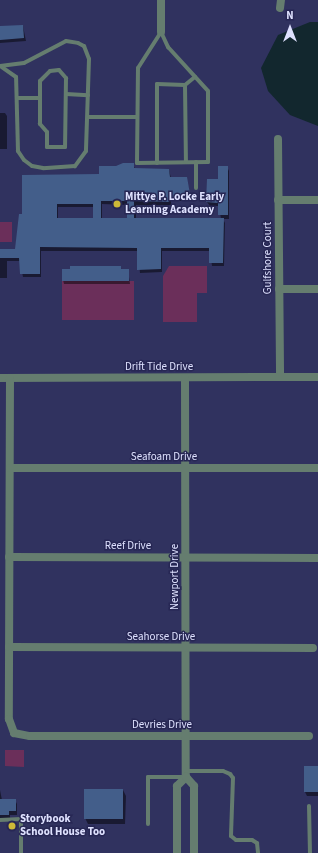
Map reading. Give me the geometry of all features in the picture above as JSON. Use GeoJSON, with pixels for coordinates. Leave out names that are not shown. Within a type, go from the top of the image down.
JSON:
{"type":"FeatureCollection","features":[{"type":"Feature","properties":{"kind":"street"},"geometry":{"type":"LineString","coordinates":[[161,32],[162,0]]}},
{"type":"Feature","properties":{"kind":"street","name":"Gulfshore Court"},"geometry":{"type":"LineString","coordinates":[[278,139],[280,377]]}},
{"type":"Feature","properties":{"kind":"street"},"geometry":{"type":"LineString","coordinates":[[278,200],[318,200]]}},
{"type":"Feature","properties":{"kind":"street"},"geometry":{"type":"LineString","coordinates":[[279,289],[318,289]]}},
{"type":"Feature","properties":{"kind":"street","name":"Drift Tide Drive"},"geometry":{"type":"LineString","coordinates":[[0,378],[318,377]]}},
{"type":"Feature","properties":{"kind":"street"},"geometry":{"type":"LineString","coordinates":[[9,647],[10,378]]}},
{"type":"Feature","properties":{"kind":"street","name":"Newport Drive"},"geometry":{"type":"LineString","coordinates":[[185,378],[186,774],[194,786],[194,853]]}},
{"type":"Feature","properties":{"kind":"street","name":"Seafoam Drive"},"geometry":{"type":"LineString","coordinates":[[10,468],[318,468]]}},
{"type":"Feature","properties":{"kind":"street","name":"Reef Drive"},"geometry":{"type":"LineString","coordinates":[[10,557],[185,556],[318,558]]}},
{"type":"Feature","properties":{"kind":"street","name":"Seahorse Drive"},"geometry":{"type":"LineString","coordinates":[[9,647],[313,648]]}},
{"type":"Feature","properties":{"kind":"street","name":"Devries Drive"},"geometry":{"type":"LineString","coordinates":[[9,647],[9,719],[14,733],[30,736],[309,736]]}},
{"type":"Feature","properties":{"kind":"street"},"geometry":{"type":"LineString","coordinates":[[176,853],[176,786],[186,774]]}},
{"type":"Feature","properties":{"kind":"lane"},"geometry":{"type":"LineString","coordinates":[[161,32],[168,47],[208,91],[208,162],[137,163],[138,68],[161,32]]}},
{"type":"Feature","properties":{"kind":"lane"},"geometry":{"type":"LineString","coordinates":[[66,41],[78,43],[84,46],[89,59],[86,151],[75,166],[43,168],[32,166],[18,151],[18,98],[16,77],[0,66],[24,64],[66,41]]}},
{"type":"Feature","properties":{"kind":"lane"},"geometry":{"type":"LineString","coordinates":[[54,70],[65,75],[65,147],[47,147],[47,132],[40,124],[40,98],[41,77],[54,70]]}},
{"type":"Feature","properties":{"kind":"lane"},"geometry":{"type":"LineString","coordinates":[[157,163],[157,84],[185,85],[195,77]]}},
{"type":"Feature","properties":{"kind":"lane"},"geometry":{"type":"LineString","coordinates":[[185,85],[186,162]]}},
{"type":"Feature","properties":{"kind":"lane"},"geometry":{"type":"LineString","coordinates":[[66,94],[88,94]]}},
{"type":"Feature","properties":{"kind":"lane"},"geometry":{"type":"LineString","coordinates":[[18,98],[40,98]]}},
{"type":"Feature","properties":{"kind":"lane"},"geometry":{"type":"LineString","coordinates":[[88,117],[137,117]]}},
{"type":"Feature","properties":{"kind":"lane"},"geometry":{"type":"LineString","coordinates":[[196,162],[196,188]]}},
{"type":"Feature","properties":{"kind":"lane"},"geometry":{"type":"LineString","coordinates":[[148,824],[148,777],[186,774],[230,774],[232,778],[231,836],[236,840],[252,840],[257,843],[258,853]]}},
{"type":"Feature","properties":{"kind":"lane"},"geometry":{"type":"LineString","coordinates":[[309,806],[310,853]]}},
{"type":"Feature","properties":{"kind":"lane"},"geometry":{"type":"LineString","coordinates":[[0,820],[21,820],[21,853]]}},
{"type":"Feature","properties":{"kind":"shaded area"},"geometry":{"type":"Polygon","coordinates":[[[0,222],[12,222],[12,242],[0,242],[0,222]]]}},
{"type":"Feature","properties":{"kind":"shaded area"},"geometry":{"type":"Polygon","coordinates":[[[169,266],[207,266],[207,293],[197,293],[197,322],[163,322],[163,276],[169,266]]]}},
{"type":"Feature","properties":{"kind":"shaded area"},"geometry":{"type":"Polygon","coordinates":[[[62,281],[134,281],[134,320],[62,320],[62,281]]]}},
{"type":"Feature","properties":{"kind":"shaded area"},"geometry":{"type":"Polygon","coordinates":[[[5,750],[24,750],[24,767],[5,766],[5,750]]]}},
{"type":"Feature","properties":{"kind":"water"},"geometry":{"type":"Polygon","coordinates":[[[310,22],[318,22],[318,126],[290,115],[268,91],[261,68],[278,35],[310,22]]]}},
{"type":"Feature","properties":{"kind":"building"},"geometry":{"type":"Polygon","coordinates":[[[23,25],[24,38],[0,40],[0,26],[23,25]]]}},
{"type":"Feature","properties":{"kind":"building"},"geometry":{"type":"Polygon","coordinates":[[[123,163],[134,163],[134,168],[169,169],[170,177],[187,177],[190,194],[186,194],[186,197],[169,197],[169,202],[134,201],[134,218],[224,218],[223,263],[209,263],[209,248],[161,248],[161,269],[137,270],[137,248],[40,247],[40,274],[20,274],[19,258],[0,258],[0,249],[15,249],[19,214],[22,214],[22,175],[99,174],[99,166],[116,166],[123,163]],[[101,201],[101,218],[127,218],[127,201],[101,201]],[[57,204],[57,218],[93,218],[93,204],[57,204]]]}},
{"type":"Feature","properties":{"kind":"building"},"geometry":{"type":"Polygon","coordinates":[[[218,166],[228,166],[228,215],[218,215],[218,203],[206,202],[207,179],[218,179],[218,166]]]}},
{"type":"Feature","properties":{"kind":"building"},"geometry":{"type":"Polygon","coordinates":[[[70,266],[121,266],[121,269],[129,269],[129,281],[62,281],[62,269],[70,269],[70,266]]]}},
{"type":"Feature","properties":{"kind":"building"},"geometry":{"type":"Polygon","coordinates":[[[304,766],[318,766],[318,792],[304,792],[304,766]]]}},
{"type":"Feature","properties":{"kind":"building"},"geometry":{"type":"Polygon","coordinates":[[[84,789],[123,789],[123,819],[84,819],[84,789]]]}},
{"type":"Feature","properties":{"kind":"building"},"geometry":{"type":"Polygon","coordinates":[[[0,799],[16,799],[16,811],[9,811],[9,815],[0,815],[0,799]]]}},
{"type":"Feature","properties":{"kind":"place","name":"Mittye P. Locke Early Learning Academy"},"geometry":{"type":"Point","coordinates":[117,204]}},
{"type":"Feature","properties":{"kind":"place","name":"Storybook School House Too"},"geometry":{"type":"Point","coordinates":[12,826]}}]}
